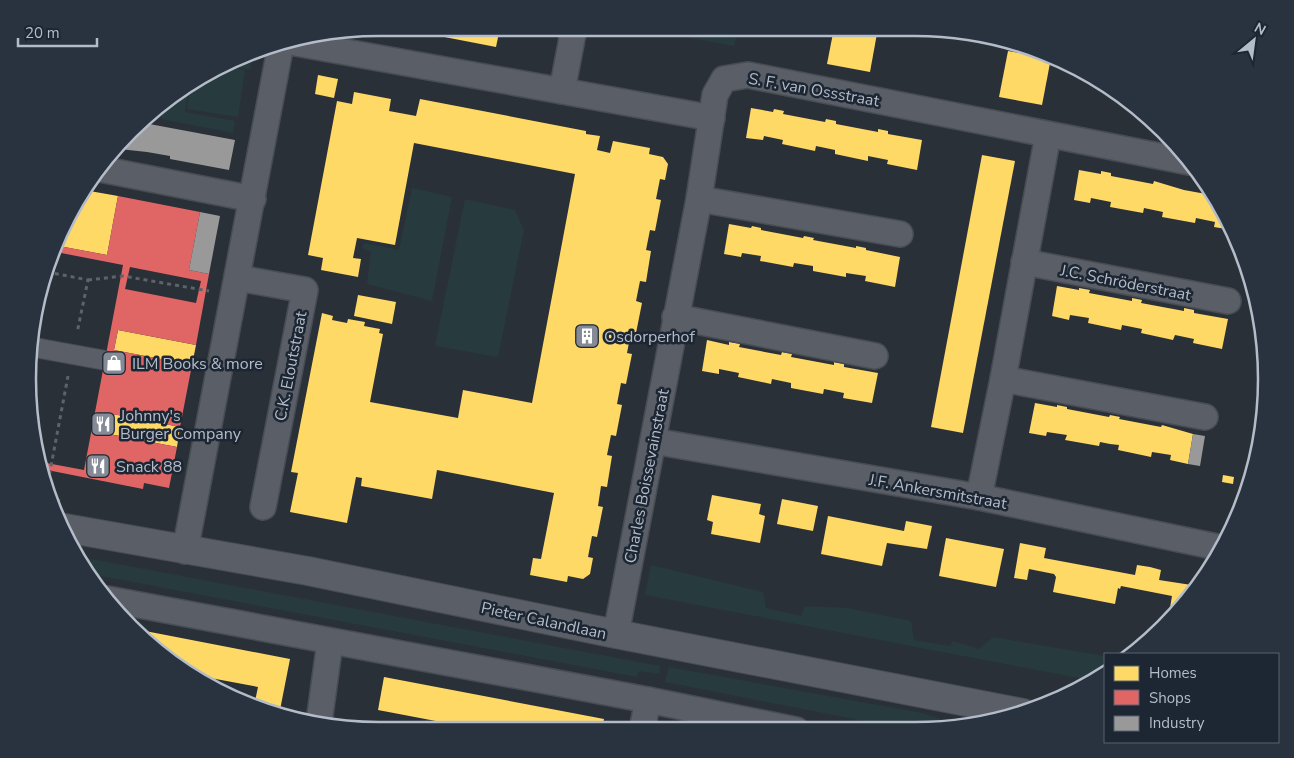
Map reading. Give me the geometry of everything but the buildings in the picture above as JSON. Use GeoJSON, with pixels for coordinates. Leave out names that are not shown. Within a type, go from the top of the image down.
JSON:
{"type":"FeatureCollection","features":[{"type":"Feature","properties":{"kind":"street"},"geometry":{"type":"LineString","coordinates":[[562,91],[572,36]]}},
{"type":"Feature","properties":{"kind":"street"},"geometry":{"type":"LineString","coordinates":[[305,45],[712,118]]}},
{"type":"Feature","properties":{"kind":"street"},"geometry":{"type":"LineString","coordinates":[[185,551],[237,287],[280,51]]}},
{"type":"Feature","properties":{"kind":"street","name":"S. F. van Ossstraat"},"geometry":{"type":"LineString","coordinates":[[712,118],[715,95],[724,79],[748,75],[1179,160]]}},
{"type":"Feature","properties":{"kind":"street","name":"Charles Boissevainstraat"},"geometry":{"type":"LineString","coordinates":[[616,634],[699,198],[712,118]]}},
{"type":"Feature","properties":{"kind":"street"},"geometry":{"type":"LineString","coordinates":[[979,497],[1048,135]]}},
{"type":"Feature","properties":{"kind":"street"},"geometry":{"type":"LineString","coordinates":[[107,170],[253,199]]}},
{"type":"Feature","properties":{"kind":"street"},"geometry":{"type":"LineString","coordinates":[[699,198],[900,234]]}},
{"type":"Feature","properties":{"kind":"street","name":"J.C. Schröderstraat"},"geometry":{"type":"LineString","coordinates":[[1024,262],[1228,301]]}},
{"type":"Feature","properties":{"kind":"street","name":"C.K. Eloutstraat"},"geometry":{"type":"LineString","coordinates":[[237,287],[305,290],[263,507]]}},
{"type":"Feature","properties":{"kind":"street"},"geometry":{"type":"LineString","coordinates":[[676,317],[875,356]]}},
{"type":"Feature","properties":{"kind":"street"},"geometry":{"type":"LineString","coordinates":[[38,348],[103,360]]}},
{"type":"Feature","properties":{"kind":"street"},"geometry":{"type":"LineString","coordinates":[[1003,379],[1205,417]]}},
{"type":"Feature","properties":{"kind":"street","name":"J.F. Ankersmitstraat"},"geometry":{"type":"LineString","coordinates":[[653,441],[979,497],[1214,546]]}},
{"type":"Feature","properties":{"kind":"street","name":"Pieter Calandlaan"},"geometry":{"type":"LineString","coordinates":[[71,529],[308,572],[1005,710]]}},
{"type":"Feature","properties":{"kind":"street"},"geometry":{"type":"LineString","coordinates":[[118,601],[757,722]]}},
{"type":"Feature","properties":{"kind":"street"},"geometry":{"type":"LineString","coordinates":[[320,716],[330,642]]}},
{"type":"Feature","properties":{"kind":"street"},"geometry":{"type":"LineString","coordinates":[[644,722],[648,700]]}},
{"type":"Feature","properties":{"kind":"path"},"geometry":{"type":"LineString","coordinates":[[88,280],[123,276],[237,287]]}},
{"type":"Feature","properties":{"kind":"green space"},"geometry":{"type":"Polygon","coordinates":[[[679,36],[736,36],[734,46],[679,36]]]}},
{"type":"Feature","properties":{"kind":"green space"},"geometry":{"type":"Polygon","coordinates":[[[252,61],[250,70],[237,67],[252,61]]]}},
{"type":"Feature","properties":{"kind":"green space"},"geometry":{"type":"Polygon","coordinates":[[[235,68],[245,70],[238,117],[187,109],[189,94],[235,68]]]}},
{"type":"Feature","properties":{"kind":"green space"},"geometry":{"type":"Polygon","coordinates":[[[188,95],[185,112],[235,121],[233,133],[161,119],[162,114],[188,95]]]}},
{"type":"Feature","properties":{"kind":"green space"},"geometry":{"type":"Polygon","coordinates":[[[412,188],[452,197],[432,301],[367,284],[371,252],[362,248],[364,243],[399,250],[412,188]]]}},
{"type":"Feature","properties":{"kind":"green space"},"geometry":{"type":"Polygon","coordinates":[[[465,199],[515,210],[524,230],[498,357],[435,346],[465,199]]]}},
{"type":"Feature","properties":{"kind":"green space"},"geometry":{"type":"Polygon","coordinates":[[[87,558],[660,666],[659,674],[639,671],[637,677],[99,576],[87,558]]]}},
{"type":"Feature","properties":{"kind":"green space"},"geometry":{"type":"Polygon","coordinates":[[[651,565],[763,592],[766,608],[801,616],[805,606],[847,608],[911,621],[914,640],[950,646],[953,641],[979,649],[993,637],[1104,656],[1104,665],[1081,679],[645,595],[651,565]]]}},
{"type":"Feature","properties":{"kind":"green space"},"geometry":{"type":"Polygon","coordinates":[[[669,667],[922,713],[945,720],[869,722],[665,682],[669,667]]]}},
{"type":"Feature","properties":{"kind":"place","name":"Osdorperhof"},"geometry":{"type":"Point","coordinates":[587,336]}},
{"type":"Feature","properties":{"kind":"place","name":"ILM Books & more"},"geometry":{"type":"Point","coordinates":[114,363]}},
{"type":"Feature","properties":{"kind":"place","name":"Johnny's Burger Company"},"geometry":{"type":"Point","coordinates":[103,424]}},
{"type":"Feature","properties":{"kind":"place","name":"Snack 88"},"geometry":{"type":"Point","coordinates":[98,466]}}]}
